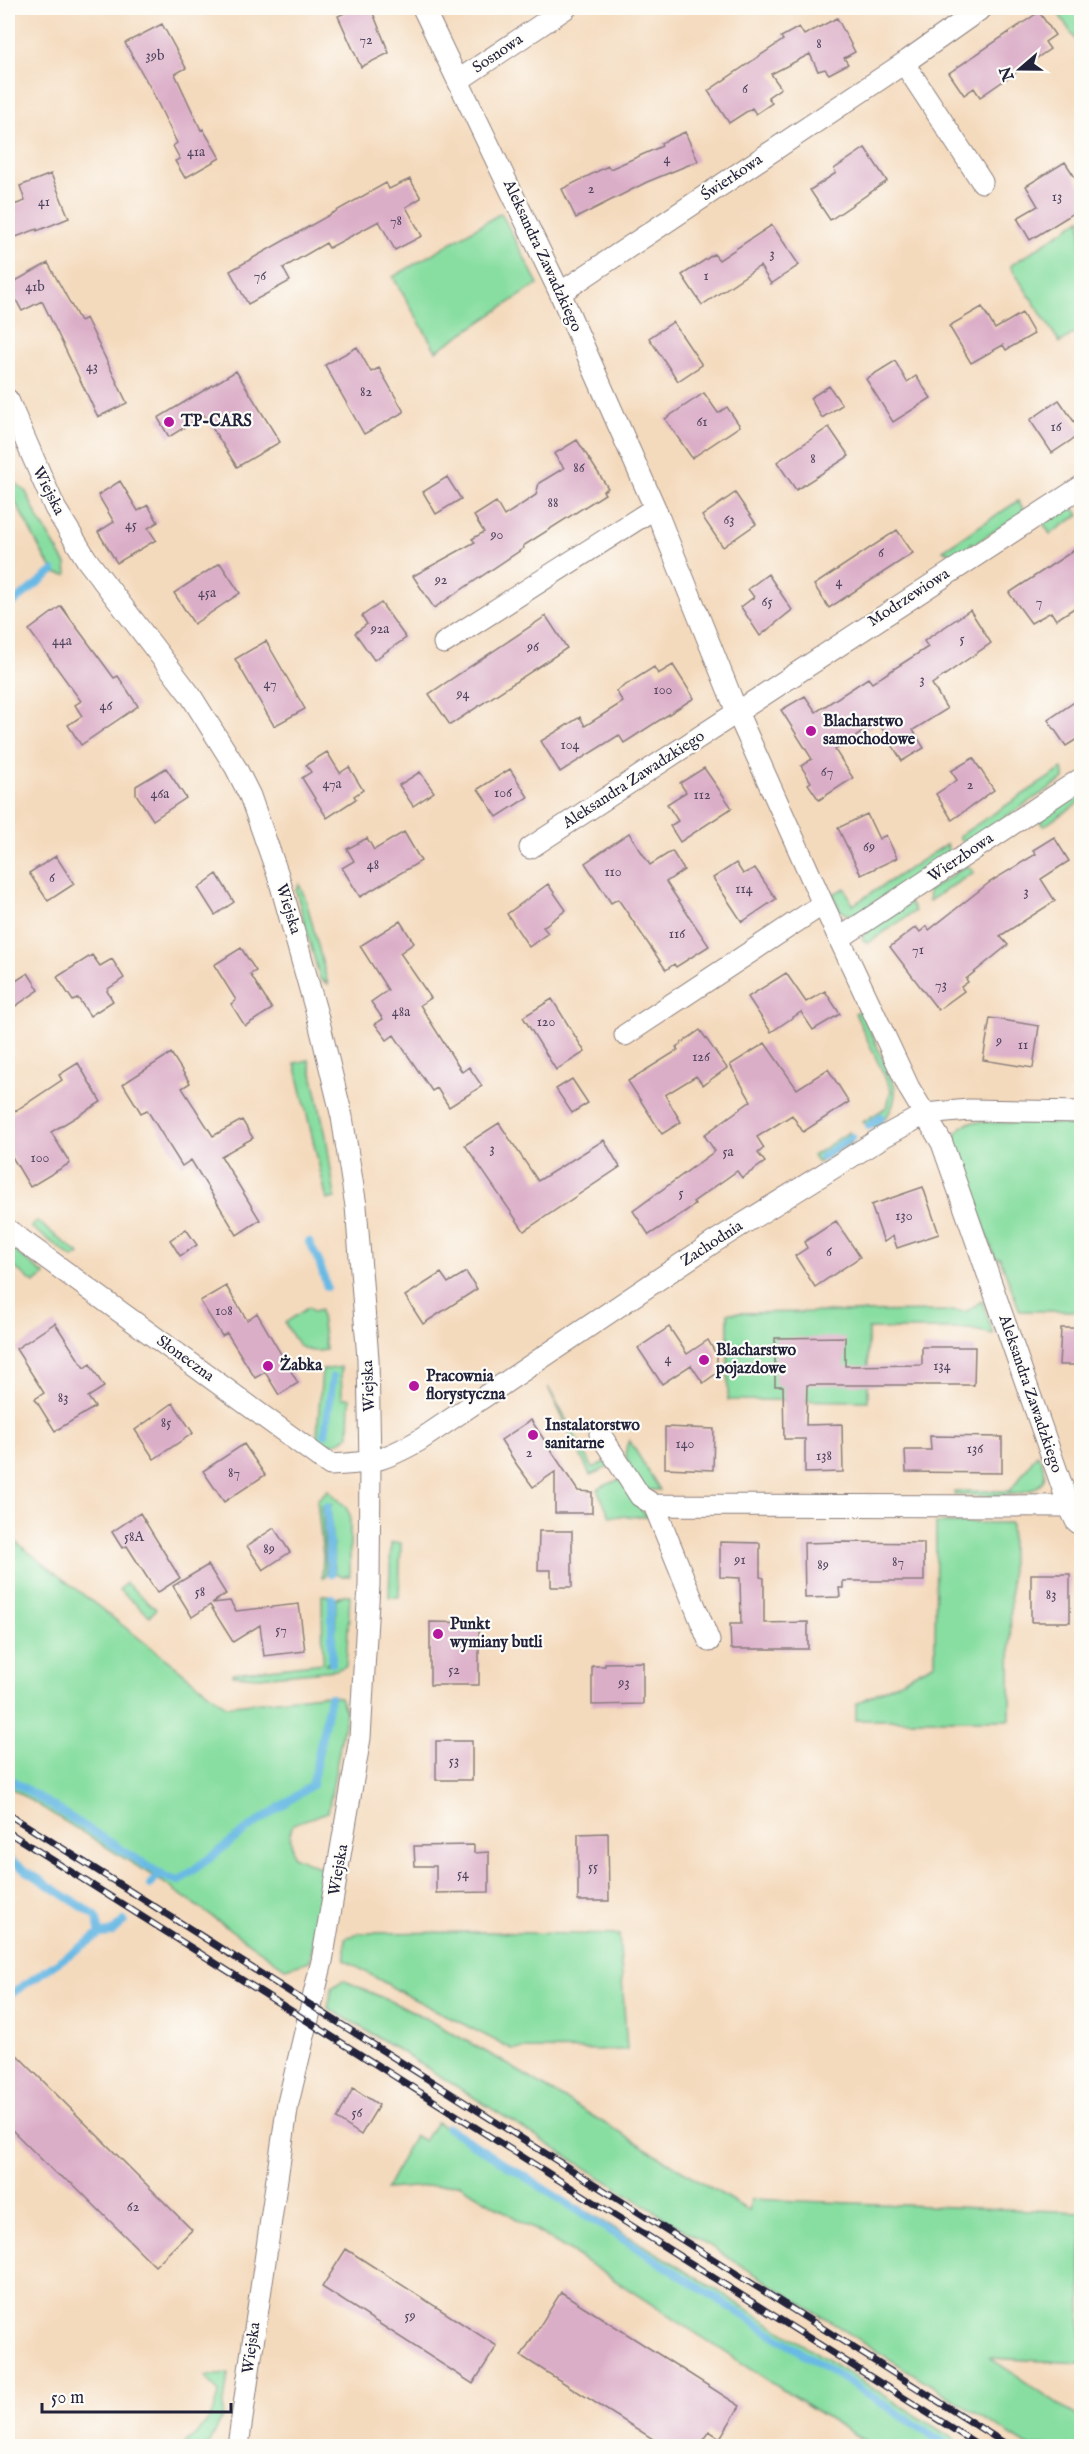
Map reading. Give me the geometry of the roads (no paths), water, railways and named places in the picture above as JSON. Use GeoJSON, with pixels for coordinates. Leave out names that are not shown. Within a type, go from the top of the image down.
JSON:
{"type":"FeatureCollection","features":[{"type":"Feature","properties":{"kind":"street","name":"Aleksandra Zawadzkiego"},"geometry":{"type":"LineString","coordinates":[[423,8],[560,294],[655,508],[737,712],[824,904],[909,1088],[942,1143],[1068,1506],[1076,1521],[1082,1526]]}},
{"type":"Feature","properties":{"kind":"street","name":"Sosnowa"},"geometry":{"type":"LineString","coordinates":[[459,80],[566,8]]}},
{"type":"Feature","properties":{"kind":"street","name":"Świerkowa"},"geometry":{"type":"LineString","coordinates":[[560,294],[982,8]]}},
{"type":"Feature","properties":{"kind":"street"},"geometry":{"type":"LineString","coordinates":[[904,63],[982,182]]}},
{"type":"Feature","properties":{"kind":"street","name":"Wiejska"},"geometry":{"type":"LineString","coordinates":[[8,400],[56,508],[87,560],[191,696],[250,796],[270,851],[297,939],[321,1029],[349,1155],[356,1206],[365,1308],[370,1463],[369,1585],[360,1738],[322,1961],[285,2122],[238,2446]]}},
{"type":"Feature","properties":{"kind":"street","name":"Modrzewiowa"},"geometry":{"type":"LineString","coordinates":[[737,712],[1082,486]]}},
{"type":"Feature","properties":{"kind":"street"},"geometry":{"type":"LineString","coordinates":[[444,643],[655,508]]}},
{"type":"Feature","properties":{"kind":"street","name":"Aleksandra Zawadzkiego"},"geometry":{"type":"LineString","coordinates":[[530,848],[737,712]]}},
{"type":"Feature","properties":{"kind":"street","name":"Wierzbowa"},"geometry":{"type":"LineString","coordinates":[[840,938],[1082,778]]}},
{"type":"Feature","properties":{"kind":"street"},"geometry":{"type":"LineString","coordinates":[[625,1035],[824,904]]}},
{"type":"Feature","properties":{"kind":"street","name":"Zachodnia"},"geometry":{"type":"LineString","coordinates":[[370,1463],[390,1457],[420,1440],[714,1242],[883,1137],[925,1114],[969,1110],[1082,1113]]}},
{"type":"Feature","properties":{"kind":"street","name":"Słoneczna"},"geometry":{"type":"LineString","coordinates":[[8,1230],[330,1465],[370,1463]]}},
{"type":"Feature","properties":{"kind":"street"},"geometry":{"type":"LineString","coordinates":[[600,1434],[640,1496],[654,1505],[1068,1506]]}},
{"type":"Feature","properties":{"kind":"street"},"geometry":{"type":"LineString","coordinates":[[654,1505],[709,1641]]}},
{"type":"Feature","properties":{"kind":"waterway"},"geometry":{"type":"LineString","coordinates":[[8,607],[53,571]]}},
{"type":"Feature","properties":{"kind":"waterway"},"geometry":{"type":"LineString","coordinates":[[869,1126],[881,1117]]}},
{"type":"Feature","properties":{"kind":"waterway"},"geometry":{"type":"LineString","coordinates":[[822,1157],[852,1137]]}},
{"type":"Feature","properties":{"kind":"waterway"},"geometry":{"type":"LineString","coordinates":[[309,1242],[319,1262],[327,1287]]}},
{"type":"Feature","properties":{"kind":"waterway"},"geometry":{"type":"LineString","coordinates":[[325,1434],[333,1377]]}},
{"type":"Feature","properties":{"kind":"waterway"},"geometry":{"type":"LineString","coordinates":[[327,1506],[331,1574]]}},
{"type":"Feature","properties":{"kind":"waterway"},"geometry":{"type":"LineString","coordinates":[[332,1598],[332,1663]]}},
{"type":"Feature","properties":{"kind":"waterway"},"geometry":{"type":"LineString","coordinates":[[8,1778],[165,1877],[179,1881],[249,1828],[312,1785],[330,1697]]}},
{"type":"Feature","properties":{"kind":"waterway"},"geometry":{"type":"LineString","coordinates":[[8,1859],[96,1916],[100,1934]]}},
{"type":"Feature","properties":{"kind":"waterway"},"geometry":{"type":"LineString","coordinates":[[150,1885],[159,1873]]}},
{"type":"Feature","properties":{"kind":"waterway"},"geometry":{"type":"LineString","coordinates":[[8,1996],[100,1934],[111,1933],[124,1921]]}},
{"type":"Feature","properties":{"kind":"waterway"},"geometry":{"type":"LineString","coordinates":[[448,2128],[949,2446]]}},
{"type":"Feature","properties":{"kind":"railway"},"geometry":{"type":"LineString","coordinates":[[8,1814],[1009,2446]]}},
{"type":"Feature","properties":{"kind":"railway"},"geometry":{"type":"LineString","coordinates":[[8,1832],[980,2446]]}},
{"type":"Feature","properties":{"kind":"place","name":"TP-CARS"},"geometry":{"type":"Point","coordinates":[169,422]}},
{"type":"Feature","properties":{"kind":"place","name":"Blacharstwo samochodowe"},"geometry":{"type":"Point","coordinates":[811,731]}},
{"type":"Feature","properties":{"kind":"place","name":"Blacharstwo pojazdowe"},"geometry":{"type":"Point","coordinates":[704,1360]}},
{"type":"Feature","properties":{"kind":"place","name":"Żabka"},"geometry":{"type":"Point","coordinates":[268,1366]}},
{"type":"Feature","properties":{"kind":"place","name":"Pracownia florystyczna"},"geometry":{"type":"Point","coordinates":[414,1386]}},
{"type":"Feature","properties":{"kind":"place","name":"Instalatorstwo sanitarne"},"geometry":{"type":"Point","coordinates":[533,1435]}},
{"type":"Feature","properties":{"kind":"place","name":"Punkt wymiany butli"},"geometry":{"type":"Point","coordinates":[438,1634]}}]}
